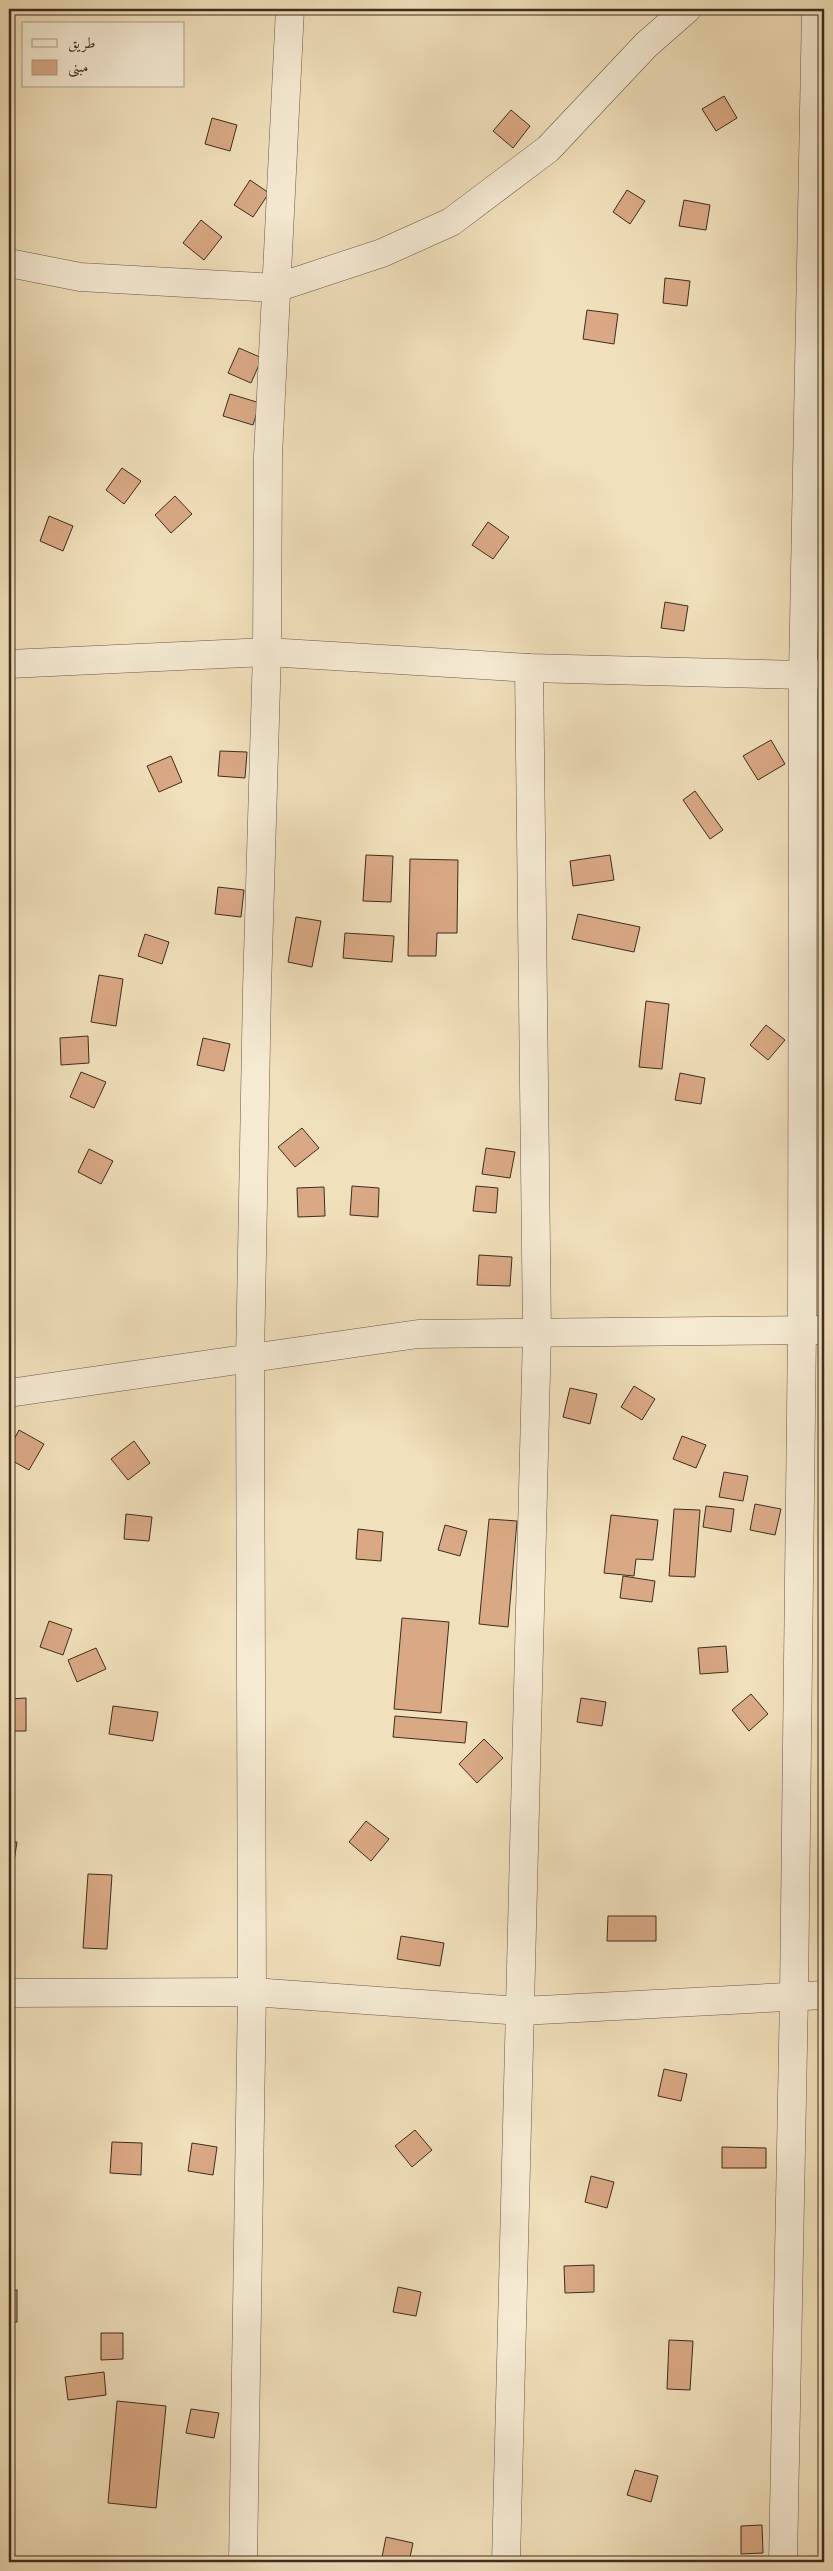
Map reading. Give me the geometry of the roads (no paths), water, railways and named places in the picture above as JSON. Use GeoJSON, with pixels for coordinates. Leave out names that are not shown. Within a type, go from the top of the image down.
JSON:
{"type":"FeatureCollection","features":[{"type":"Feature","properties":{"kind":"street"},"geometry":{"type":"LineString","coordinates":[[243,2562],[252,1992],[250,1360],[256,989],[267,652],[268,456],[290,9]]}},
{"type":"Feature","properties":{"kind":"street"},"geometry":{"type":"LineString","coordinates":[[9,263],[80,277],[276,288],[382,253],[451,222],[548,149],[646,45],[687,9]]}},
{"type":"Feature","properties":{"kind":"street"},"geometry":{"type":"LineString","coordinates":[[783,2562],[794,1995],[813,1330],[816,9]]}},
{"type":"Feature","properties":{"kind":"street"},"geometry":{"type":"LineString","coordinates":[[9,664],[267,652],[529,668],[814,674]]}},
{"type":"Feature","properties":{"kind":"street"},"geometry":{"type":"LineString","coordinates":[[506,2562],[537,1333],[529,668]]}},
{"type":"Feature","properties":{"kind":"street"},"geometry":{"type":"LineString","coordinates":[[9,1393],[250,1360],[418,1334],[813,1330]]}},
{"type":"Feature","properties":{"kind":"street"},"geometry":{"type":"LineString","coordinates":[[9,1993],[252,1992],[521,2011],[794,1995],[824,1995]]}}]}
